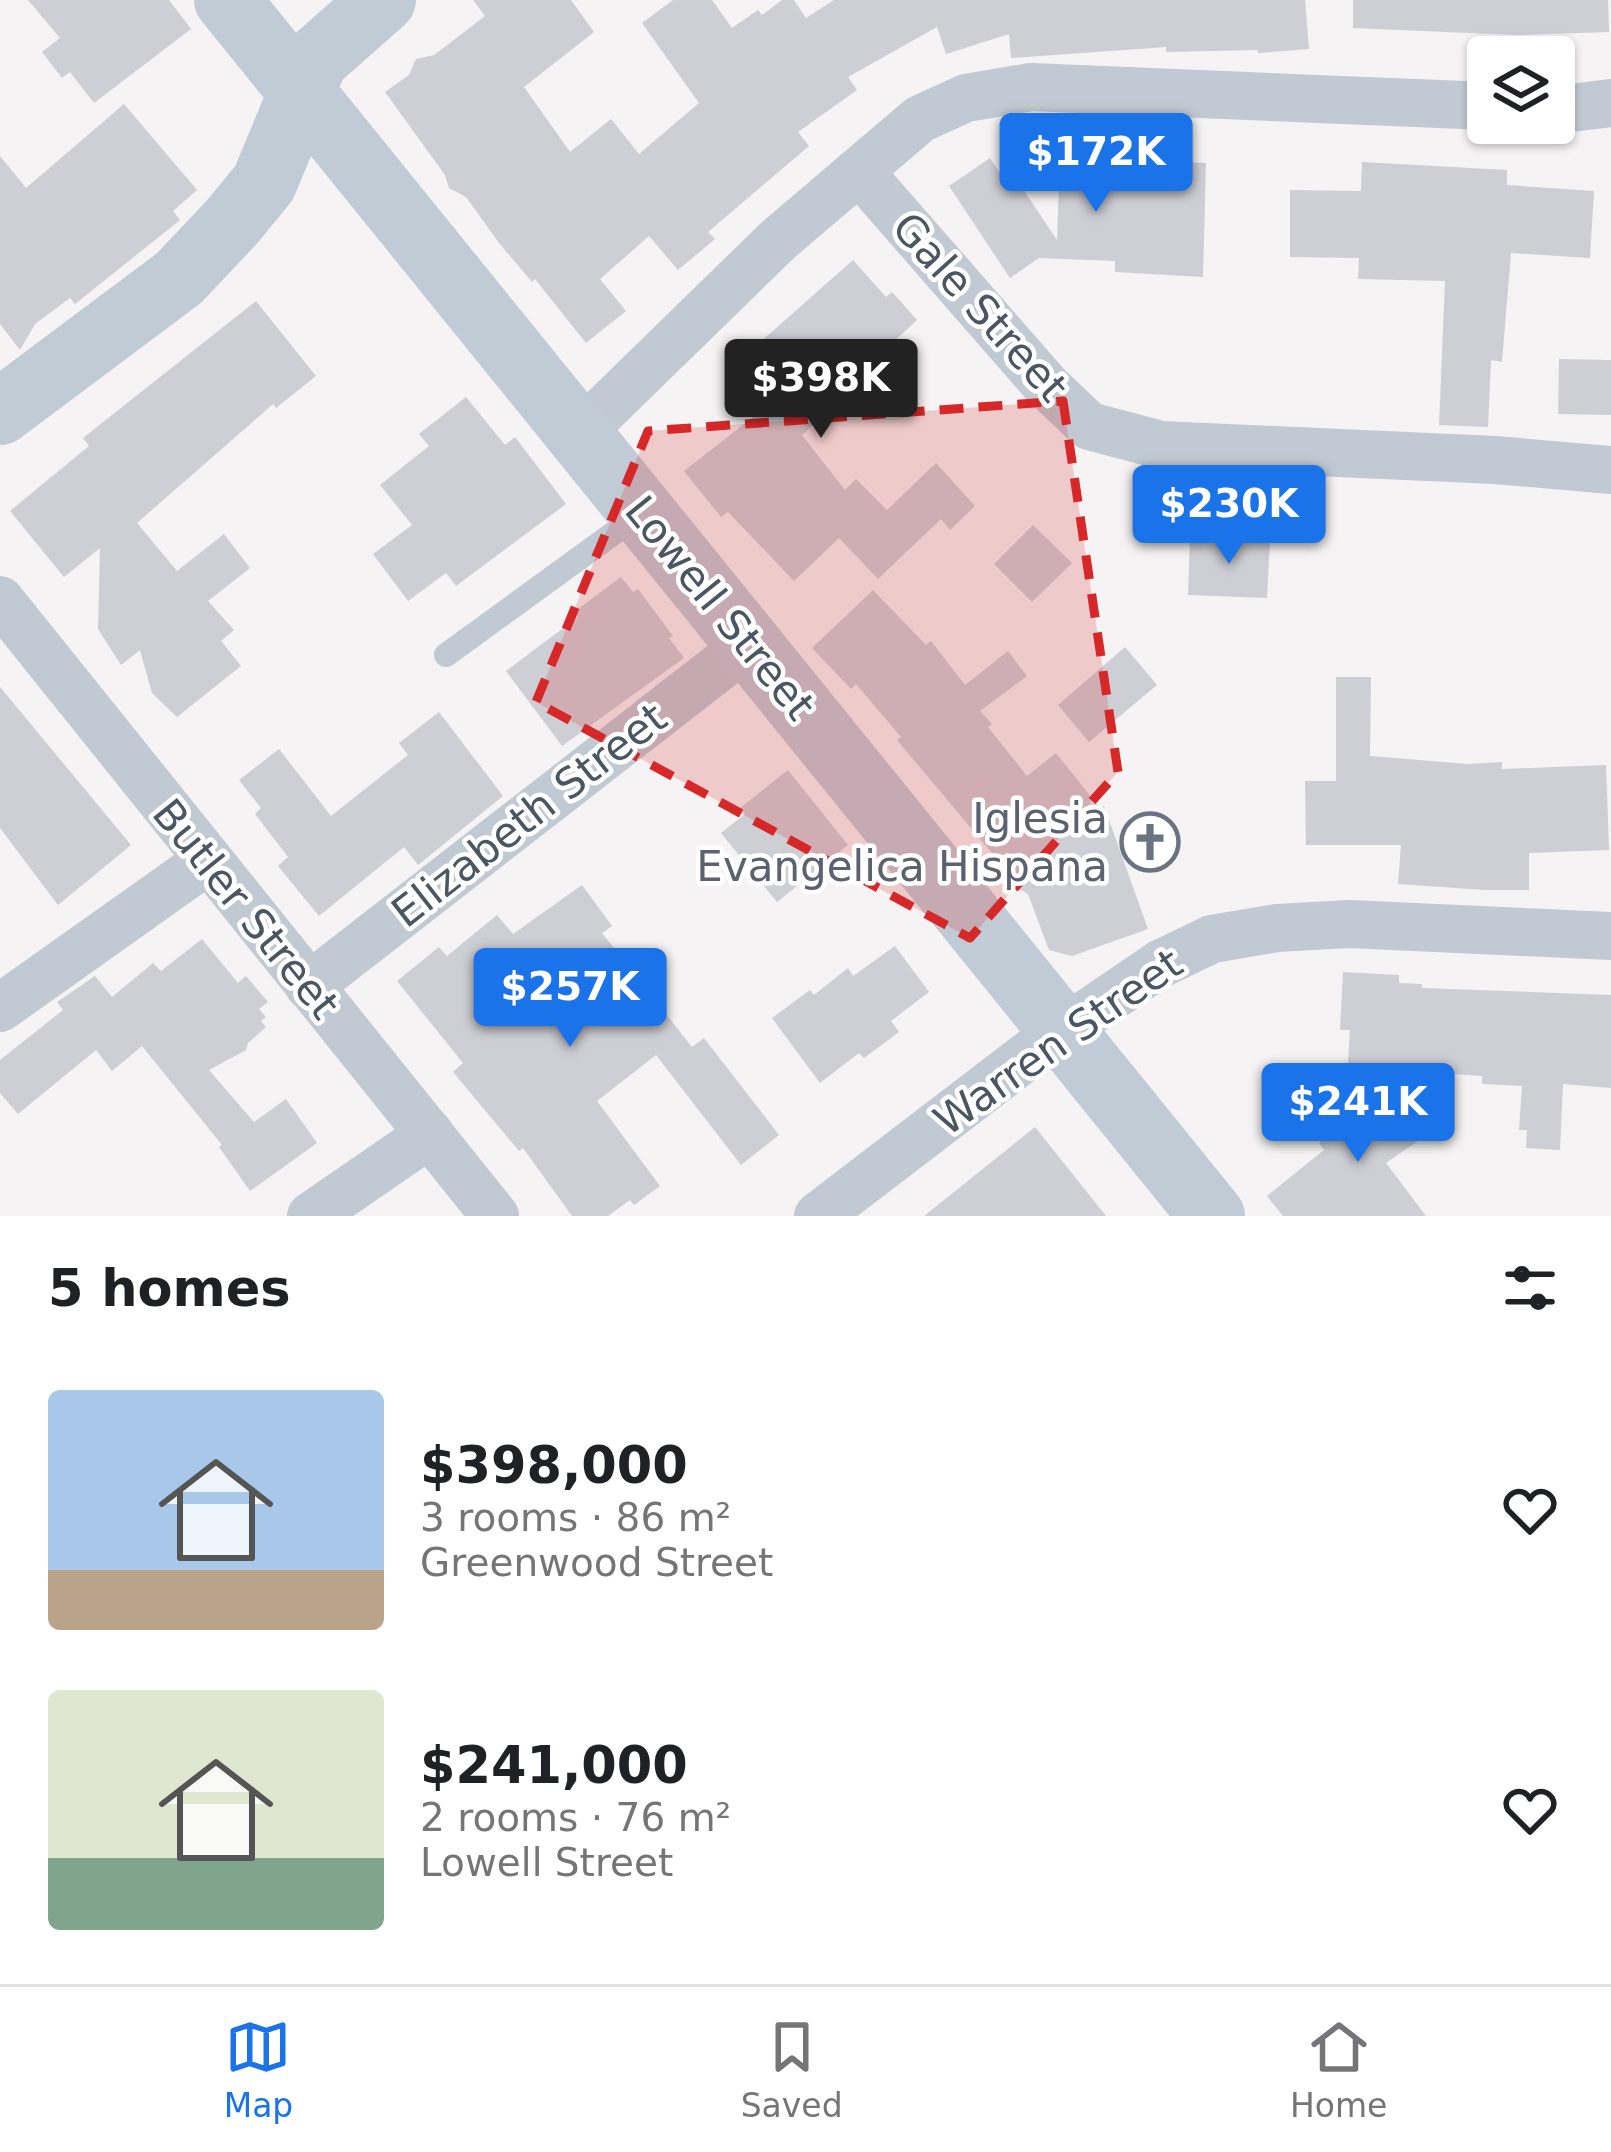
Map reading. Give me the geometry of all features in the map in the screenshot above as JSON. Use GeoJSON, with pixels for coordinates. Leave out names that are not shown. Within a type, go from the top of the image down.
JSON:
{"type":"FeatureCollection","features":[{"type":"Feature","properties":{"kind":"street","name":"Lowell Street"},"geometry":{"type":"LineString","coordinates":[[227,0],[1212,1216]]}},
{"type":"Feature","properties":{"kind":"street"},"geometry":{"type":"LineString","coordinates":[[0,412],[193,264],[264,183],[314,60],[383,0]]}},
{"type":"Feature","properties":{"kind":"street"},"geometry":{"type":"LineString","coordinates":[[579,434],[778,240],[920,119],[966,98],[1031,87],[1467,105]]}},
{"type":"Feature","properties":{"kind":"street"},"geometry":{"type":"LineString","coordinates":[[1575,107],[1611,103]]}},
{"type":"Feature","properties":{"kind":"street","name":"Gale Street"},"geometry":{"type":"LineString","coordinates":[[859,171],[1046,385],[1089,426],[1161,445],[1611,470]]}},
{"type":"Feature","properties":{"kind":"street","name":"Butler Street"},"geometry":{"type":"LineString","coordinates":[[0,600],[495,1216]]}},
{"type":"Feature","properties":{"kind":"street","name":"Elizabeth Street"},"geometry":{"type":"LineString","coordinates":[[309,986],[749,644]]}},
{"type":"Feature","properties":{"kind":"street"},"geometry":{"type":"LineString","coordinates":[[0,1008],[207,861]]}},
{"type":"Feature","properties":{"kind":"street","name":"Warren Street"},"geometry":{"type":"LineString","coordinates":[[818,1216],[1062,1030],[1160,964],[1212,939],[1276,928],[1348,924],[1611,936]]}},
{"type":"Feature","properties":{"kind":"street"},"geometry":{"type":"LineString","coordinates":[[311,1216],[430,1135]]}},
{"type":"Feature","properties":{"kind":"lane"},"geometry":{"type":"LineString","coordinates":[[446,656],[642,513]]}},
{"type":"Feature","properties":{"kind":"highlighted area"},"geometry":{"type":"Polygon","coordinates":[[[1063,401],[1118,772],[970,938],[536,702],[648,431],[1063,401]]]}},
{"type":"Feature","properties":{"kind":"building"},"geometry":{"type":"Polygon","coordinates":[[[28,0],[169,0],[191,29],[94,103],[70,72],[62,78],[42,52],[60,38],[28,0]]]}},
{"type":"Feature","properties":{"kind":"building"},"geometry":{"type":"Polygon","coordinates":[[[473,0],[571,0],[594,32],[524,87],[570,152],[611,119],[639,154],[699,103],[642,23],[673,0],[712,0],[732,28],[782,0],[794,0],[806,18],[834,0],[1305,0],[1309,49],[1166,52],[1166,47],[1011,58],[1009,34],[946,54],[937,27],[848,77],[857,90],[798,132],[809,146],[708,232],[715,239],[678,270],[649,236],[600,279],[626,311],[586,343],[499,243],[466,197],[449,188],[445,175],[385,92],[409,75],[416,59],[434,55],[485,16],[473,0]]]}},
{"type":"Feature","properties":{"kind":"building"},"geometry":{"type":"Polygon","coordinates":[[[1353,0],[1608,0],[1609,32],[1516,35],[1353,28],[1353,0]]]}},
{"type":"Feature","properties":{"kind":"building"},"geometry":{"type":"Polygon","coordinates":[[[124,104],[197,190],[173,211],[180,220],[75,304],[70,298],[35,324],[20,350],[0,324],[0,156],[26,188],[124,104]]]}},
{"type":"Feature","properties":{"kind":"building"},"geometry":{"type":"Polygon","coordinates":[[[1060,155],[1206,163],[1203,277],[1115,272],[1115,261],[1039,258],[1010,278],[949,186],[990,158],[1000,173],[1009,168],[1057,240],[1060,155]]]}},
{"type":"Feature","properties":{"kind":"building"},"geometry":{"type":"Polygon","coordinates":[[[1362,162],[1507,170],[1507,185],[1594,191],[1590,258],[1511,253],[1502,362],[1491,360],[1488,427],[1439,425],[1445,281],[1358,279],[1359,258],[1290,257],[1290,190],[1361,191],[1362,162]]]}},
{"type":"Feature","properties":{"kind":"building"},"geometry":{"type":"Polygon","coordinates":[[[853,260],[886,297],[892,292],[917,320],[802,435],[845,490],[856,479],[887,510],[936,463],[975,506],[950,530],[941,519],[878,579],[839,538],[794,581],[728,512],[721,517],[684,471],[785,392],[748,353],[853,260]]]}},
{"type":"Feature","properties":{"kind":"building"},"geometry":{"type":"Polygon","coordinates":[[[256,301],[316,376],[276,408],[273,404],[137,523],[177,571],[224,534],[250,568],[208,601],[234,630],[221,641],[241,666],[177,717],[152,693],[140,650],[121,665],[98,629],[100,548],[64,577],[10,511],[89,446],[83,438],[256,301]]]}},
{"type":"Feature","properties":{"kind":"building"},"geometry":{"type":"Polygon","coordinates":[[[1559,359],[1611,360],[1611,415],[1558,414],[1559,359]]]}},
{"type":"Feature","properties":{"kind":"building"},"geometry":{"type":"Polygon","coordinates":[[[466,397],[505,445],[515,437],[566,504],[456,586],[446,573],[408,601],[373,554],[412,525],[380,485],[429,446],[419,434],[466,397]]]}},
{"type":"Feature","properties":{"kind":"building"},"geometry":{"type":"Polygon","coordinates":[[[1033,525],[1072,563],[1032,602],[994,564],[1033,525]]]}},
{"type":"Feature","properties":{"kind":"building"},"geometry":{"type":"Polygon","coordinates":[[[1190,537],[1270,540],[1267,598],[1188,595],[1190,537]]]}},
{"type":"Feature","properties":{"kind":"building"},"geometry":{"type":"Polygon","coordinates":[[[621,577],[633,592],[638,589],[684,658],[562,746],[506,671],[578,617],[574,612],[621,577]]]}},
{"type":"Feature","properties":{"kind":"building"},"geometry":{"type":"Polygon","coordinates":[[[873,590],[926,645],[931,641],[965,685],[1008,651],[1027,676],[980,711],[992,724],[988,727],[1027,776],[1056,753],[1100,808],[1104,806],[1148,929],[1072,956],[1049,950],[1028,894],[1003,880],[996,858],[897,740],[901,737],[856,684],[851,689],[812,648],[873,590]]]}},
{"type":"Feature","properties":{"kind":"building"},"geometry":{"type":"Polygon","coordinates":[[[1125,647],[1157,685],[1089,742],[1058,705],[1125,647]]]}},
{"type":"Feature","properties":{"kind":"building"},"geometry":{"type":"Polygon","coordinates":[[[1336,677],[1371,677],[1370,756],[1502,762],[1502,769],[1606,765],[1609,850],[1529,853],[1529,890],[1485,890],[1398,884],[1401,845],[1306,845],[1305,781],[1336,781],[1336,677]]]}},
{"type":"Feature","properties":{"kind":"building"},"geometry":{"type":"Polygon","coordinates":[[[0,687],[131,845],[58,905],[0,828],[0,687]]]}},
{"type":"Feature","properties":{"kind":"building"},"geometry":{"type":"Polygon","coordinates":[[[439,712],[503,796],[418,865],[404,847],[319,916],[278,866],[288,857],[255,814],[261,808],[239,780],[279,749],[331,816],[408,755],[399,743],[439,712]]]}},
{"type":"Feature","properties":{"kind":"building"},"geometry":{"type":"Polygon","coordinates":[[[788,770],[848,845],[777,902],[721,833],[745,814],[740,808],[788,770]]]}},
{"type":"Feature","properties":{"kind":"building"},"geometry":{"type":"Polygon","coordinates":[[[582,885],[612,926],[602,933],[692,1047],[704,1038],[779,1135],[741,1165],[656,1055],[597,1101],[660,1186],[608,1216],[572,1216],[523,1148],[519,1151],[453,1072],[463,1063],[397,981],[439,947],[447,956],[497,915],[513,934],[582,885]]]}},
{"type":"Feature","properties":{"kind":"building"},"geometry":{"type":"Polygon","coordinates":[[[202,939],[238,983],[246,976],[268,1002],[259,1009],[266,1017],[261,1021],[266,1027],[246,1050],[209,1070],[254,1122],[286,1099],[317,1143],[250,1191],[219,1147],[222,1145],[142,1046],[112,1071],[96,1050],[18,1114],[0,1093],[0,1060],[63,1010],[57,1002],[95,976],[112,997],[153,963],[161,971],[202,939]]]}},
{"type":"Feature","properties":{"kind":"building"},"geometry":{"type":"Polygon","coordinates":[[[895,946],[929,992],[891,1021],[899,1032],[864,1058],[859,1053],[820,1083],[772,1018],[810,990],[814,995],[848,968],[853,976],[895,946]]]}},
{"type":"Feature","properties":{"kind":"building"},"geometry":{"type":"Polygon","coordinates":[[[1343,972],[1399,975],[1399,983],[1422,984],[1422,988],[1611,995],[1611,1088],[1563,1084],[1560,1150],[1526,1148],[1527,1130],[1519,1130],[1522,1086],[1482,1084],[1482,1076],[1409,1071],[1414,1067],[1348,1064],[1350,1030],[1340,1030],[1343,972]]]}},
{"type":"Feature","properties":{"kind":"building"},"geometry":{"type":"Polygon","coordinates":[[[1395,1082],[1431,1132],[1386,1163],[1426,1216],[1283,1216],[1267,1196],[1324,1150],[1319,1143],[1395,1082]]]}},
{"type":"Feature","properties":{"kind":"building"},"geometry":{"type":"Polygon","coordinates":[[[1035,1127],[1106,1216],[924,1216],[1035,1127]]]}},
{"type":"Feature","properties":{"kind":"place","name":"Iglesia Evangelica Hispana"},"geometry":{"type":"Point","coordinates":[1150,842]}}]}
